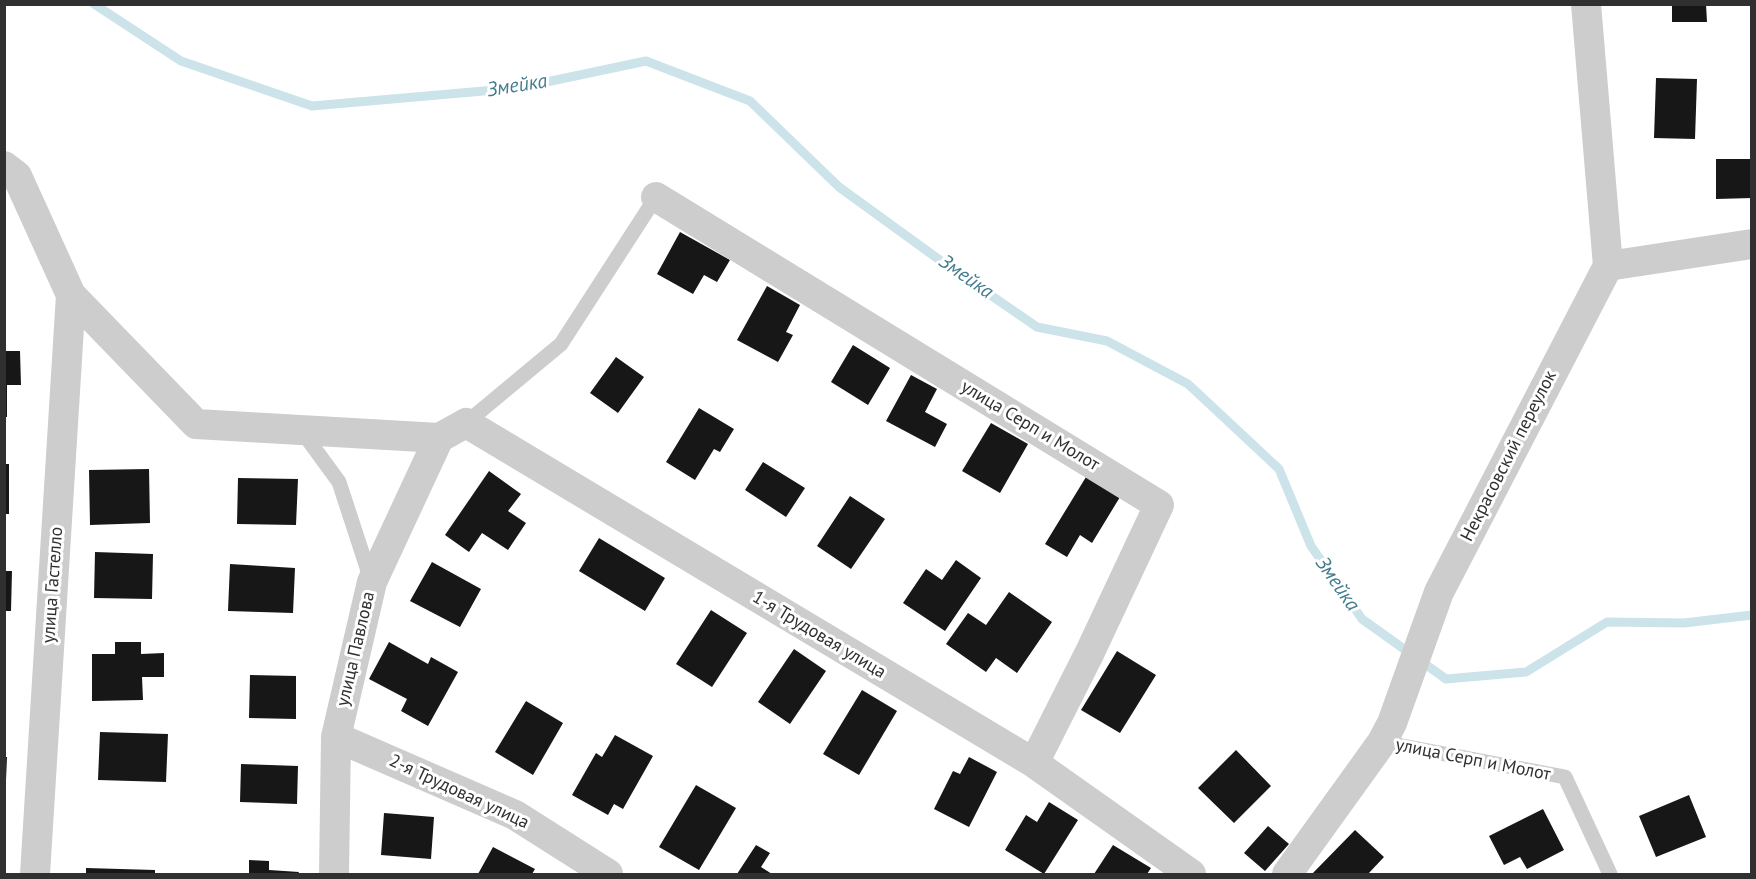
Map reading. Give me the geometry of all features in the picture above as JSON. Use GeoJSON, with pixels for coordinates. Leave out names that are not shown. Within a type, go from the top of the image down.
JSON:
{"type":"FeatureCollection","features":[{"type":"Feature","properties":{"kind":"street"},"geometry":{"type":"LineString","coordinates":[[1586,4],[1608,266],[1752,244]]}},
{"type":"Feature","properties":{"kind":"street"},"geometry":{"type":"LineString","coordinates":[[4,166],[17,176],[71,295],[196,424],[439,438],[466,423]]}},
{"type":"Feature","properties":{"kind":"street","name":"улица Серп и Молот"},"geometry":{"type":"LineString","coordinates":[[656,198],[1159,505],[1090,652],[1034,763]]}},
{"type":"Feature","properties":{"kind":"street","name":"Некрасовский переулок"},"geometry":{"type":"LineString","coordinates":[[1287,874],[1387,733],[1439,592],[1608,266]]}},
{"type":"Feature","properties":{"kind":"street","name":"улица Гастелло"},"geometry":{"type":"LineString","coordinates":[[35,874],[71,295]]}},
{"type":"Feature","properties":{"kind":"street","name":"1-я Трудовая улица"},"geometry":{"type":"LineString","coordinates":[[466,423],[1034,763],[1191,874]]}},
{"type":"Feature","properties":{"kind":"street","name":"улица Павлова"},"geometry":{"type":"LineString","coordinates":[[334,874],[336,737],[372,582],[439,438]]}},
{"type":"Feature","properties":{"kind":"street","name":"2-я Трудовая улица"},"geometry":{"type":"LineString","coordinates":[[336,737],[515,815],[608,874]]}},
{"type":"Feature","properties":{"kind":"lane"},"geometry":{"type":"LineString","coordinates":[[466,423],[561,344],[656,198]]}},
{"type":"Feature","properties":{"kind":"lane"},"geometry":{"type":"LineString","coordinates":[[300,430],[339,482],[372,582]]}},
{"type":"Feature","properties":{"kind":"lane","name":"улица Серп и Молот"},"geometry":{"type":"LineString","coordinates":[[1387,733],[1565,777],[1610,874]]}},
{"type":"Feature","properties":{"kind":"building"},"geometry":{"type":"Polygon","coordinates":[[[1672,4],[1706,4],[1707,22],[1672,22],[1672,4]]]}},
{"type":"Feature","properties":{"kind":"building"},"geometry":{"type":"Polygon","coordinates":[[[1656,78],[1697,79],[1695,139],[1654,138],[1656,78]]]}},
{"type":"Feature","properties":{"kind":"building"},"geometry":{"type":"Polygon","coordinates":[[[1716,159],[1751,159],[1752,198],[1716,199],[1716,159]]]}},
{"type":"Feature","properties":{"kind":"building"},"geometry":{"type":"Polygon","coordinates":[[[680,232],[730,260],[717,282],[704,275],[693,294],[657,274],[680,232]]]}},
{"type":"Feature","properties":{"kind":"building"},"geometry":{"type":"Polygon","coordinates":[[[767,286],[800,305],[786,332],[793,335],[778,362],[737,340],[767,286]]]}},
{"type":"Feature","properties":{"kind":"building"},"geometry":{"type":"Polygon","coordinates":[[[853,345],[890,368],[868,405],[831,382],[853,345]]]}},
{"type":"Feature","properties":{"kind":"building"},"geometry":{"type":"Polygon","coordinates":[[[4,351],[20,351],[21,385],[7,385],[7,417],[4,417],[4,351]]]}},
{"type":"Feature","properties":{"kind":"building"},"geometry":{"type":"Polygon","coordinates":[[[616,357],[644,377],[618,413],[590,393],[616,357]]]}},
{"type":"Feature","properties":{"kind":"building"},"geometry":{"type":"Polygon","coordinates":[[[911,375],[937,389],[925,412],[947,424],[935,447],[886,421],[911,375]]]}},
{"type":"Feature","properties":{"kind":"building"},"geometry":{"type":"Polygon","coordinates":[[[699,408],[734,429],[720,452],[714,449],[695,480],[666,462],[699,408]]]}},
{"type":"Feature","properties":{"kind":"building"},"geometry":{"type":"Polygon","coordinates":[[[991,423],[1028,444],[1000,493],[962,471],[991,423]]]}},
{"type":"Feature","properties":{"kind":"building"},"geometry":{"type":"Polygon","coordinates":[[[763,462],[805,488],[786,517],[745,490],[763,462]]]}},
{"type":"Feature","properties":{"kind":"building"},"geometry":{"type":"Polygon","coordinates":[[[4,464],[9,464],[9,514],[4,514],[4,464]]]}},
{"type":"Feature","properties":{"kind":"building"},"geometry":{"type":"Polygon","coordinates":[[[149,469],[150,523],[90,525],[89,470],[149,469]]]}},
{"type":"Feature","properties":{"kind":"building"},"geometry":{"type":"Polygon","coordinates":[[[489,471],[521,494],[508,511],[526,523],[508,550],[482,533],[469,552],[445,535],[489,471]]]}},
{"type":"Feature","properties":{"kind":"building"},"geometry":{"type":"Polygon","coordinates":[[[1086,477],[1120,497],[1092,543],[1080,535],[1067,557],[1045,544],[1086,477]]]}},
{"type":"Feature","properties":{"kind":"building"},"geometry":{"type":"Polygon","coordinates":[[[238,478],[298,479],[296,525],[237,524],[238,478]]]}},
{"type":"Feature","properties":{"kind":"building"},"geometry":{"type":"Polygon","coordinates":[[[850,496],[885,519],[851,569],[817,546],[850,496]]]}},
{"type":"Feature","properties":{"kind":"building"},"geometry":{"type":"Polygon","coordinates":[[[599,538],[665,578],[645,611],[579,571],[599,538]]]}},
{"type":"Feature","properties":{"kind":"building"},"geometry":{"type":"Polygon","coordinates":[[[95,552],[153,554],[152,599],[94,598],[95,552]]]}},
{"type":"Feature","properties":{"kind":"building"},"geometry":{"type":"Polygon","coordinates":[[[956,560],[981,578],[945,631],[903,603],[926,569],[942,580],[956,560]]]}},
{"type":"Feature","properties":{"kind":"building"},"geometry":{"type":"Polygon","coordinates":[[[432,562],[481,589],[460,627],[410,601],[432,562]]]}},
{"type":"Feature","properties":{"kind":"building"},"geometry":{"type":"Polygon","coordinates":[[[230,564],[295,568],[293,613],[228,611],[230,564]]]}},
{"type":"Feature","properties":{"kind":"building"},"geometry":{"type":"Polygon","coordinates":[[[4,571],[12,571],[11,611],[4,611],[4,571]]]}},
{"type":"Feature","properties":{"kind":"building"},"geometry":{"type":"Polygon","coordinates":[[[1009,592],[1052,622],[1017,673],[996,658],[986,672],[946,644],[968,613],[986,625],[1009,592]]]}},
{"type":"Feature","properties":{"kind":"building"},"geometry":{"type":"Polygon","coordinates":[[[711,610],[747,633],[712,687],[676,664],[711,610]]]}},
{"type":"Feature","properties":{"kind":"building"},"geometry":{"type":"Polygon","coordinates":[[[115,642],[141,642],[141,654],[164,653],[164,677],[142,677],[143,700],[92,701],[92,654],[115,654],[115,642]]]}},
{"type":"Feature","properties":{"kind":"building"},"geometry":{"type":"Polygon","coordinates":[[[389,642],[428,664],[431,657],[458,672],[428,726],[401,711],[407,699],[369,679],[389,642]]]}},
{"type":"Feature","properties":{"kind":"building"},"geometry":{"type":"Polygon","coordinates":[[[794,649],[826,671],[790,724],[758,702],[794,649]]]}},
{"type":"Feature","properties":{"kind":"building"},"geometry":{"type":"Polygon","coordinates":[[[1117,651],[1156,675],[1120,733],[1081,710],[1117,651]]]}},
{"type":"Feature","properties":{"kind":"building"},"geometry":{"type":"Polygon","coordinates":[[[250,675],[296,676],[296,719],[249,718],[250,675]]]}},
{"type":"Feature","properties":{"kind":"building"},"geometry":{"type":"Polygon","coordinates":[[[862,690],[897,711],[859,775],[823,754],[862,690]]]}},
{"type":"Feature","properties":{"kind":"building"},"geometry":{"type":"Polygon","coordinates":[[[526,701],[563,723],[533,775],[495,752],[526,701]]]}},
{"type":"Feature","properties":{"kind":"building"},"geometry":{"type":"Polygon","coordinates":[[[100,732],[168,734],[166,782],[98,780],[100,732]]]}},
{"type":"Feature","properties":{"kind":"building"},"geometry":{"type":"Polygon","coordinates":[[[615,735],[653,756],[623,809],[614,804],[608,815],[572,795],[596,753],[602,757],[615,735]]]}},
{"type":"Feature","properties":{"kind":"building"},"geometry":{"type":"Polygon","coordinates":[[[1236,750],[1271,786],[1234,823],[1198,788],[1236,750]]]}},
{"type":"Feature","properties":{"kind":"building"},"geometry":{"type":"Polygon","coordinates":[[[4,757],[7,757],[6,780],[4,780],[4,757]]]}},
{"type":"Feature","properties":{"kind":"building"},"geometry":{"type":"Polygon","coordinates":[[[969,757],[997,772],[969,827],[934,809],[953,771],[960,774],[969,757]]]}},
{"type":"Feature","properties":{"kind":"building"},"geometry":{"type":"Polygon","coordinates":[[[241,764],[298,766],[297,804],[240,802],[241,764]]]}},
{"type":"Feature","properties":{"kind":"building"},"geometry":{"type":"Polygon","coordinates":[[[696,785],[736,808],[699,870],[659,847],[696,785]]]}},
{"type":"Feature","properties":{"kind":"building"},"geometry":{"type":"Polygon","coordinates":[[[1689,795],[1706,837],[1656,857],[1639,816],[1689,795]]]}},
{"type":"Feature","properties":{"kind":"building"},"geometry":{"type":"Polygon","coordinates":[[[1049,802],[1078,820],[1044,874],[1005,850],[1026,815],[1037,822],[1049,802]]]}},
{"type":"Feature","properties":{"kind":"building"},"geometry":{"type":"Polygon","coordinates":[[[1543,809],[1564,850],[1527,869],[1520,857],[1504,865],[1489,836],[1543,809]]]}},
{"type":"Feature","properties":{"kind":"building"},"geometry":{"type":"Polygon","coordinates":[[[384,813],[434,817],[431,859],[381,855],[384,813]]]}},
{"type":"Feature","properties":{"kind":"building"},"geometry":{"type":"Polygon","coordinates":[[[1268,826],[1289,844],[1265,871],[1244,853],[1268,826]]]}},
{"type":"Feature","properties":{"kind":"building"},"geometry":{"type":"Polygon","coordinates":[[[1355,830],[1384,857],[1368,874],[1312,874],[1355,830]]]}},
{"type":"Feature","properties":{"kind":"building"},"geometry":{"type":"Polygon","coordinates":[[[756,845],[770,853],[761,867],[772,874],[737,874],[756,845]]]}},
{"type":"Feature","properties":{"kind":"building"},"geometry":{"type":"Polygon","coordinates":[[[1113,845],[1151,868],[1147,874],[1094,874],[1113,845]]]}},
{"type":"Feature","properties":{"kind":"building"},"geometry":{"type":"Polygon","coordinates":[[[493,847],[535,869],[532,874],[478,874],[493,847]]]}},
{"type":"Feature","properties":{"kind":"building"},"geometry":{"type":"Polygon","coordinates":[[[249,860],[269,861],[269,870],[299,872],[298,874],[249,874],[249,860]]]}},
{"type":"Feature","properties":{"kind":"building"},"geometry":{"type":"Polygon","coordinates":[[[86,868],[155,870],[155,874],[86,874],[86,868]]]}},
{"type":"Feature","properties":{"kind":"waterway","name":"Змейка"},"geometry":{"type":"LineString","coordinates":[[94,4],[181,61],[312,106],[518,88],[646,61],[750,101],[839,187],[1037,327],[1107,341],[1188,384],[1279,469],[1311,546],[1362,619],[1446,679],[1526,672],[1607,622],[1684,623],[1752,615]]}}]}
